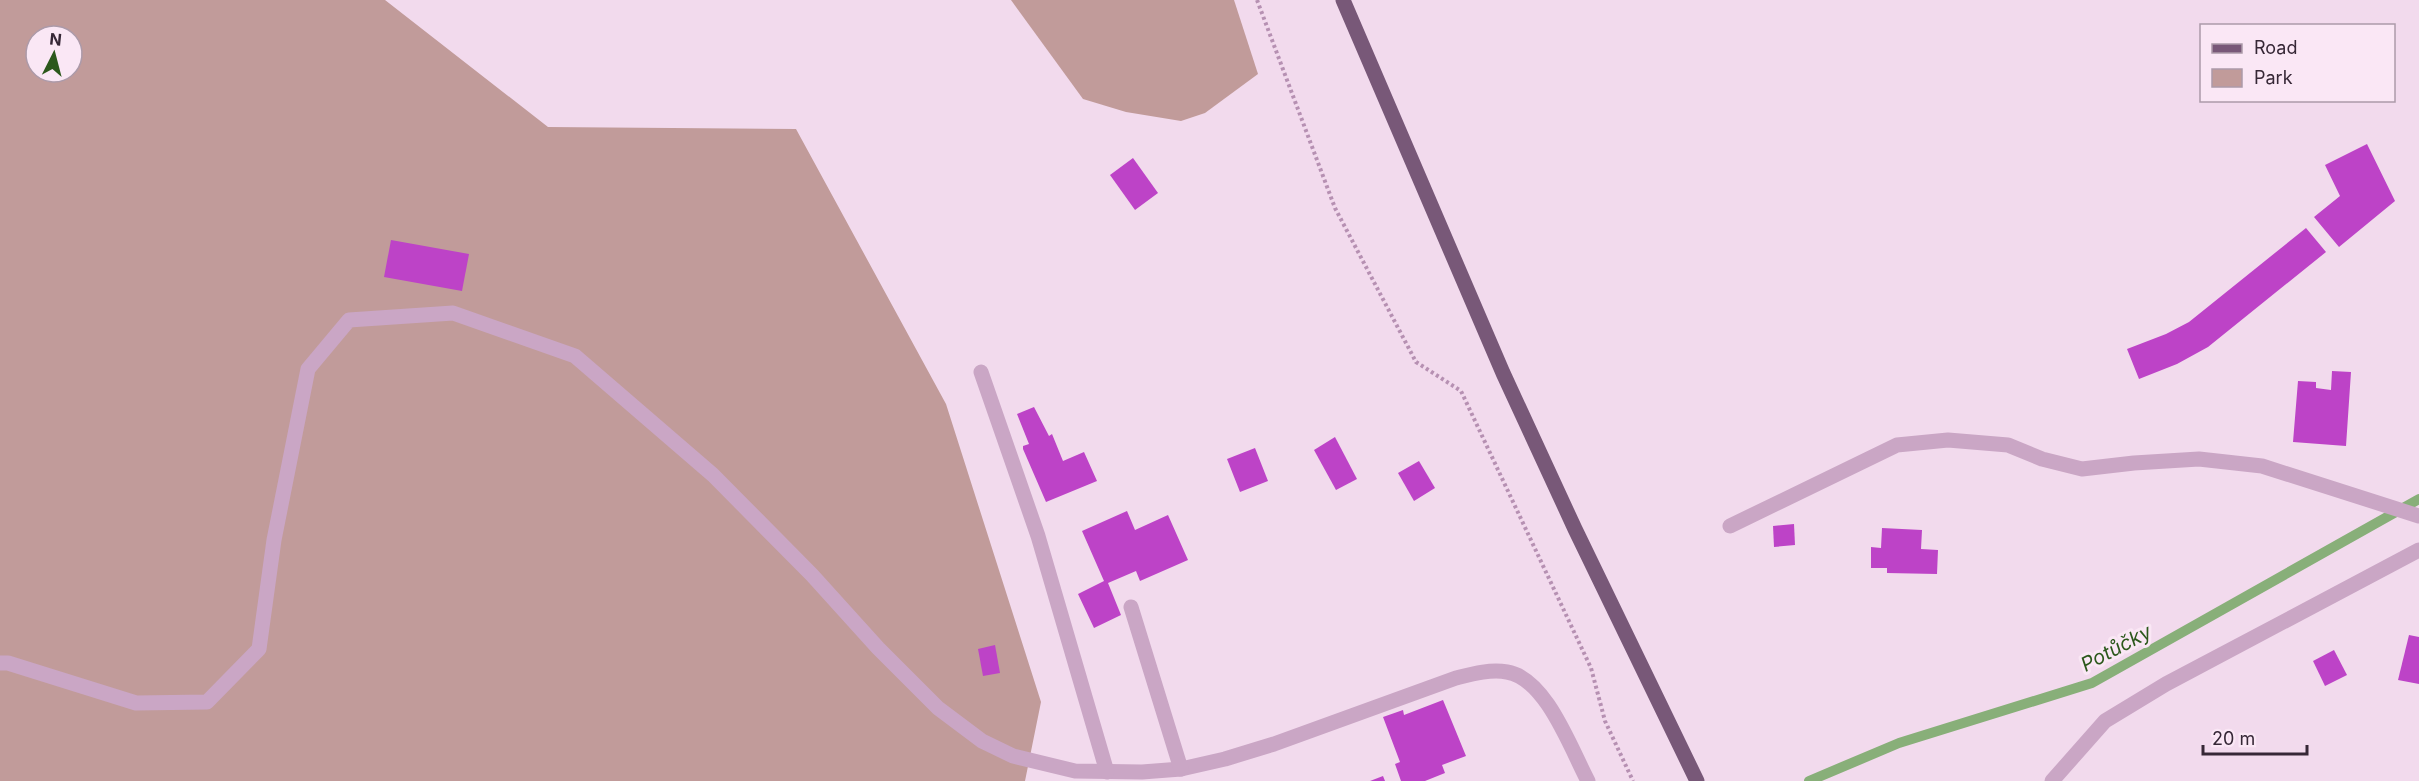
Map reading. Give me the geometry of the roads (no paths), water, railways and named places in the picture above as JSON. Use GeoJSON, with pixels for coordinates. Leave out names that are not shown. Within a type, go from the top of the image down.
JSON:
{"type":"FeatureCollection","features":[{"type":"Feature","properties":{"kind":"main road"},"geometry":{"type":"LineString","coordinates":[[1343,0],[1503,373],[1575,529],[1697,781]]}},
{"type":"Feature","properties":{"kind":"street"},"geometry":{"type":"LineString","coordinates":[[0,663],[8,663],[136,703],[207,702],[259,649],[274,540],[308,369],[349,320],[453,313],[575,356],[713,475],[813,575],[878,648],[938,708],[982,741],[1013,756],[1076,771],[1181,769],[1274,744],[1456,678],[1486,672],[1508,672],[1525,678],[1541,693],[1588,781]]}},
{"type":"Feature","properties":{"kind":"street"},"geometry":{"type":"LineString","coordinates":[[981,372],[1038,536],[1107,772]]}},
{"type":"Feature","properties":{"kind":"street"},"geometry":{"type":"LineString","coordinates":[[1730,526],[1897,445],[1948,440],[2008,445],[2042,459],[2082,469],[2199,459],[2262,466],[2419,516]]}},
{"type":"Feature","properties":{"kind":"street"},"geometry":{"type":"LineString","coordinates":[[2052,781],[2105,721],[2166,684],[2419,550]]}},
{"type":"Feature","properties":{"kind":"street"},"geometry":{"type":"LineString","coordinates":[[1131,607],[1181,769]]}},
{"type":"Feature","properties":{"kind":"waterway","name":"Potůčky"},"geometry":{"type":"LineString","coordinates":[[1809,781],[1899,743],[2092,683],[2419,499]]}}]}
